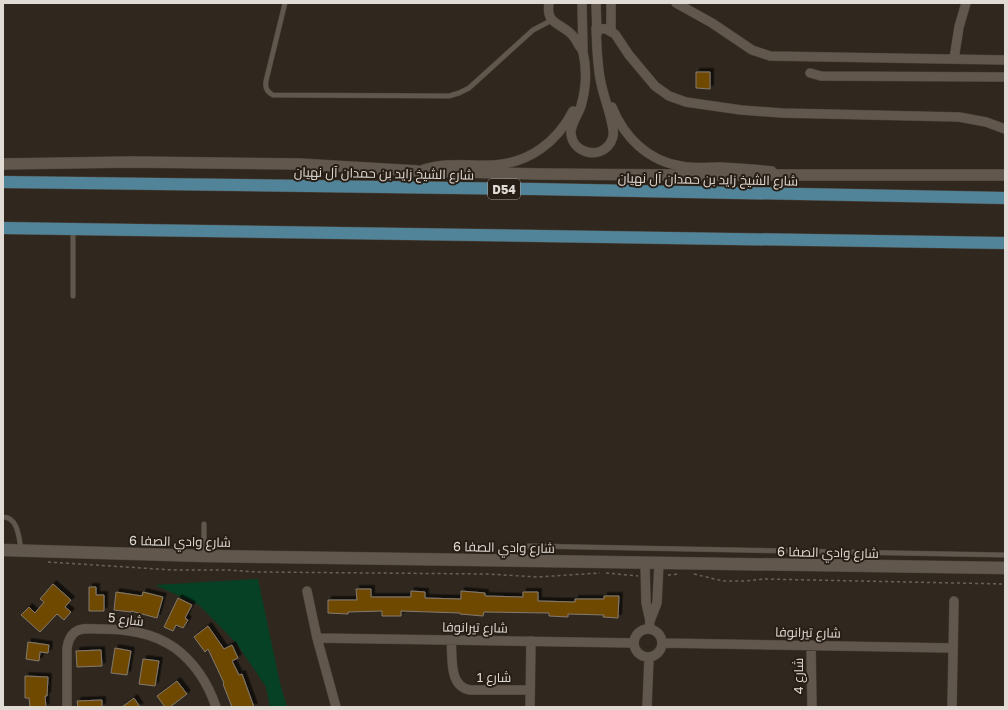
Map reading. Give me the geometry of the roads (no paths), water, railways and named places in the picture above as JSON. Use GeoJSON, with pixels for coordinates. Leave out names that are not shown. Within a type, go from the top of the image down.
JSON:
{"type":"FeatureCollection","features":[{"type":"Feature","properties":{"kind":"main road","name":"شارع الشيخ زايد بن حمدان آل نهيان"},"geometry":{"type":"LineString","coordinates":[[3,182],[518,189],[1005,198]]}},
{"type":"Feature","properties":{"kind":"main road"},"geometry":{"type":"LineString","coordinates":[[3,228],[1005,243]]}},
{"type":"Feature","properties":{"kind":"main road","name":"شارع وادي الصفا 6"},"geometry":{"type":"LineString","coordinates":[[3,550],[204,556],[1005,568]]}},
{"type":"Feature","properties":{"kind":"street"},"geometry":{"type":"LineString","coordinates":[[418,171],[443,165],[504,164],[523,159],[541,150],[556,137],[576,105],[580,86],[583,50],[569,32],[552,20],[548,12],[549,3]]}},
{"type":"Feature","properties":{"kind":"street"},"geometry":{"type":"LineString","coordinates":[[582,3],[585,91],[578,114],[572,125],[571,134],[577,147],[585,152],[595,153],[608,147],[613,134],[600,80],[596,28],[596,3]]}},
{"type":"Feature","properties":{"kind":"street"},"geometry":{"type":"LineString","coordinates":[[611,3],[611,30]]}},
{"type":"Feature","properties":{"kind":"street"},"geometry":{"type":"LineString","coordinates":[[676,3],[712,23],[752,50],[764,55],[1005,60]]}},
{"type":"Feature","properties":{"kind":"street"},"geometry":{"type":"LineString","coordinates":[[954,59],[960,22],[966,3]]}},
{"type":"Feature","properties":{"kind":"street"},"geometry":{"type":"LineString","coordinates":[[596,28],[611,30],[629,55],[655,86],[669,96],[686,102],[741,110],[782,113],[959,117],[986,122],[1005,129]]}},
{"type":"Feature","properties":{"kind":"street"},"geometry":{"type":"LineString","coordinates":[[596,28],[612,107],[624,130],[642,149],[659,160],[679,166],[759,169],[799,176]]}},
{"type":"Feature","properties":{"kind":"street"},"geometry":{"type":"LineString","coordinates":[[810,73],[821,76],[1005,77]]}},
{"type":"Feature","properties":{"kind":"street"},"geometry":{"type":"LineString","coordinates":[[3,157],[29,159],[47,164]]}},
{"type":"Feature","properties":{"kind":"street"},"geometry":{"type":"LineString","coordinates":[[3,164],[132,162],[299,164],[418,171],[547,174],[799,176],[1005,175]]}},
{"type":"Feature","properties":{"kind":"street"},"geometry":{"type":"LineString","coordinates":[[645,563],[646,603],[649,622],[658,633],[662,643],[662,648],[659,653],[649,658],[638,654],[634,643],[637,634],[644,630],[649,622],[658,603],[659,563]]}},
{"type":"Feature","properties":{"kind":"street"},"geometry":{"type":"LineString","coordinates":[[646,579],[659,580]]}},
{"type":"Feature","properties":{"kind":"street"},"geometry":{"type":"LineString","coordinates":[[308,591],[317,638],[336,707]]}},
{"type":"Feature","properties":{"kind":"street"},"geometry":{"type":"LineString","coordinates":[[952,707],[954,600]]}},
{"type":"Feature","properties":{"kind":"street","name":"شارع 5"},"geometry":{"type":"LineString","coordinates":[[67,707],[66,648],[68,641],[76,632],[82,629],[124,629],[142,633],[158,639],[174,648],[188,659],[206,682],[216,707]]}},
{"type":"Feature","properties":{"kind":"street","name":"شارع تيرانوفا"},"geometry":{"type":"LineString","coordinates":[[317,638],[634,643]]}},
{"type":"Feature","properties":{"kind":"street","name":"شارع 1"},"geometry":{"type":"LineString","coordinates":[[451,640],[454,675],[461,687],[470,690],[530,690]]}},
{"type":"Feature","properties":{"kind":"street"},"geometry":{"type":"LineString","coordinates":[[530,641],[530,707]]}},
{"type":"Feature","properties":{"kind":"street","name":"شارع تيرانوفا"},"geometry":{"type":"LineString","coordinates":[[662,643],[952,648]]}},
{"type":"Feature","properties":{"kind":"street","name":"شارع 4"},"geometry":{"type":"LineString","coordinates":[[811,645],[812,707]]}},
{"type":"Feature","properties":{"kind":"street"},"geometry":{"type":"LineString","coordinates":[[647,707],[649,658]]}},
{"type":"Feature","properties":{"kind":"lane"},"geometry":{"type":"LineString","coordinates":[[285,3],[266,80],[265,88],[273,95],[449,96],[460,93],[469,88],[533,30],[552,20]]}},
{"type":"Feature","properties":{"kind":"lane"},"geometry":{"type":"LineString","coordinates":[[73,230],[73,296]]}},
{"type":"Feature","properties":{"kind":"lane"},"geometry":{"type":"LineString","coordinates":[[3,517],[10,518],[15,524],[22,551]]}},
{"type":"Feature","properties":{"kind":"lane"},"geometry":{"type":"LineString","coordinates":[[204,524],[204,556]]}},
{"type":"Feature","properties":{"kind":"lane"},"geometry":{"type":"LineString","coordinates":[[498,561],[513,550],[523,546],[1005,555]]}}]}
